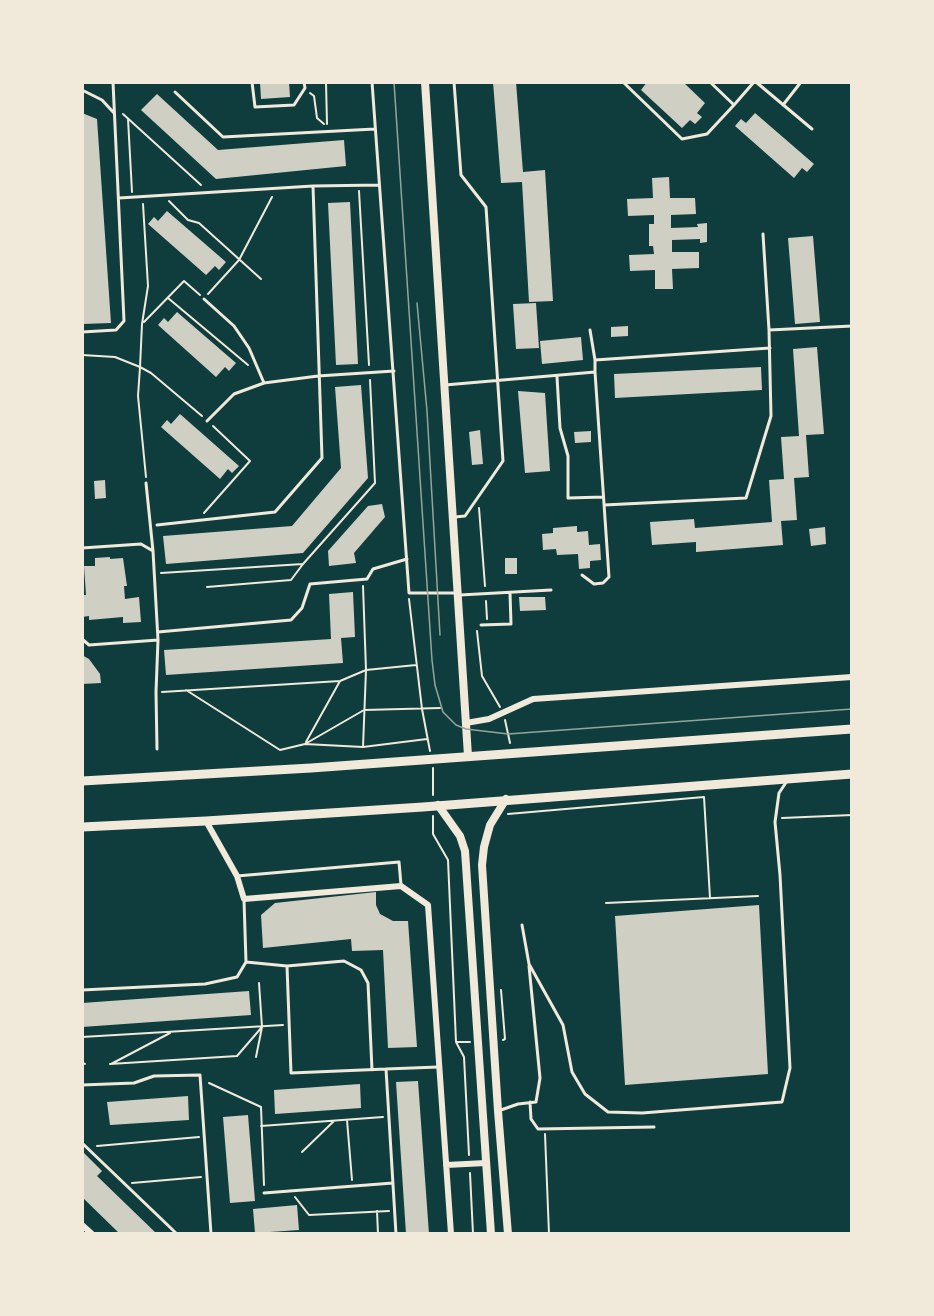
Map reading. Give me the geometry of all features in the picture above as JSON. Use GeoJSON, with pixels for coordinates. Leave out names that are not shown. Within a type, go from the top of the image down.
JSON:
{"type":"FeatureCollection","features":[{"type":"Feature","properties":{"kind":"main road"},"geometry":{"type":"LineString","coordinates":[[82,789],[87,781],[291,770],[852,729]]}},
{"type":"Feature","properties":{"kind":"main road"},"geometry":{"type":"LineString","coordinates":[[84,825],[206,821],[852,774]]}},
{"type":"Feature","properties":{"kind":"street"},"geometry":{"type":"LineString","coordinates":[[425,82],[468,756]]}},
{"type":"Feature","properties":{"kind":"street"},"geometry":{"type":"LineString","coordinates":[[466,723],[489,719],[533,699],[852,677]]}},
{"type":"Feature","properties":{"kind":"street"},"geometry":{"type":"LineString","coordinates":[[506,799],[490,825],[482,865],[508,1233]]}},
{"type":"Feature","properties":{"kind":"street"},"geometry":{"type":"LineString","coordinates":[[436,805],[460,836],[465,851],[491,1233]]}},
{"type":"Feature","properties":{"kind":"street"},"geometry":{"type":"LineString","coordinates":[[206,821],[237,876],[244,899],[401,886],[428,905],[451,1233]]}},
{"type":"Feature","properties":{"kind":"street"},"geometry":{"type":"LineString","coordinates":[[446,1165],[486,1163]]}},
{"type":"Feature","properties":{"kind":"street"},"geometry":{"type":"LineString","coordinates":[[82,1225],[92,1233]]}},
{"type":"Feature","properties":{"kind":"lane"},"geometry":{"type":"LineString","coordinates":[[82,332],[116,330],[124,321],[113,82]]}},
{"type":"Feature","properties":{"kind":"lane"},"geometry":{"type":"LineString","coordinates":[[252,82],[255,107],[294,105],[305,88],[304,82]]}},
{"type":"Feature","properties":{"kind":"lane"},"geometry":{"type":"LineString","coordinates":[[372,82],[409,593],[458,594],[551,590]]}},
{"type":"Feature","properties":{"kind":"lane"},"geometry":{"type":"LineString","coordinates":[[453,517],[465,516],[502,461],[486,207],[462,175],[454,82]]}},
{"type":"Feature","properties":{"kind":"lane"},"geometry":{"type":"LineString","coordinates":[[623,82],[682,139],[707,134],[755,82],[812,129]]}},
{"type":"Feature","properties":{"kind":"lane"},"geometry":{"type":"LineString","coordinates":[[710,82],[734,105]]}},
{"type":"Feature","properties":{"kind":"lane"},"geometry":{"type":"LineString","coordinates":[[783,105],[801,82]]}},
{"type":"Feature","properties":{"kind":"lane"},"geometry":{"type":"LineString","coordinates":[[82,90],[102,100],[115,114]]}},
{"type":"Feature","properties":{"kind":"lane"},"geometry":{"type":"LineString","coordinates":[[175,92],[224,137],[327,128],[375,129]]}},
{"type":"Feature","properties":{"kind":"lane"},"geometry":{"type":"LineString","coordinates":[[119,198],[379,184]]}},
{"type":"Feature","properties":{"kind":"lane"},"geometry":{"type":"LineString","coordinates":[[157,525],[275,512],[322,458],[313,186]]}},
{"type":"Feature","properties":{"kind":"lane"},"geometry":{"type":"LineString","coordinates":[[604,505],[746,498],[771,416],[770,348],[763,234]]}},
{"type":"Feature","properties":{"kind":"lane"},"geometry":{"type":"LineString","coordinates":[[204,299],[234,326],[249,348],[264,383]]}},
{"type":"Feature","properties":{"kind":"lane"},"geometry":{"type":"LineString","coordinates":[[769,330],[852,326]]}},
{"type":"Feature","properties":{"kind":"lane"},"geometry":{"type":"LineString","coordinates":[[582,575],[594,584],[603,583],[609,577],[590,330]]}},
{"type":"Feature","properties":{"kind":"lane"},"geometry":{"type":"LineString","coordinates":[[594,360],[770,348]]}},
{"type":"Feature","properties":{"kind":"lane"},"geometry":{"type":"LineString","coordinates":[[207,421],[234,394],[264,383],[318,376],[394,371]]}},
{"type":"Feature","properties":{"kind":"lane"},"geometry":{"type":"LineString","coordinates":[[444,385],[595,372]]}},
{"type":"Feature","properties":{"kind":"lane"},"geometry":{"type":"LineString","coordinates":[[557,376],[561,428],[568,456],[568,498],[603,497]]}},
{"type":"Feature","properties":{"kind":"lane"},"geometry":{"type":"LineString","coordinates":[[146,483],[158,632],[157,749]]}},
{"type":"Feature","properties":{"kind":"lane"},"geometry":{"type":"LineString","coordinates":[[82,548],[141,544],[153,551]]}},
{"type":"Feature","properties":{"kind":"lane"},"geometry":{"type":"LineString","coordinates":[[158,632],[291,620],[302,608],[310,584],[367,579],[373,568],[407,559]]}},
{"type":"Feature","properties":{"kind":"lane"},"geometry":{"type":"LineString","coordinates":[[479,625],[511,624],[510,592]]}},
{"type":"Feature","properties":{"kind":"lane"},"geometry":{"type":"LineString","coordinates":[[82,639],[88,645],[158,640]]}},
{"type":"Feature","properties":{"kind":"lane"},"geometry":{"type":"LineString","coordinates":[[529,964],[563,1025],[572,1072],[585,1094],[608,1112],[642,1113],[782,1102],[790,1068],[776,818],[779,794],[789,778]]}},
{"type":"Feature","properties":{"kind":"lane"},"geometry":{"type":"LineString","coordinates":[[237,876],[399,862],[401,886]]}},
{"type":"Feature","properties":{"kind":"lane"},"geometry":{"type":"LineString","coordinates":[[82,990],[205,984],[237,976],[246,962],[244,899]]}},
{"type":"Feature","properties":{"kind":"lane"},"geometry":{"type":"LineString","coordinates":[[498,1111],[536,1102],[540,1078],[529,964],[522,925]]}},
{"type":"Feature","properties":{"kind":"lane"},"geometry":{"type":"LineString","coordinates":[[246,962],[287,966],[344,961],[361,970],[368,983],[372,1070]]}},
{"type":"Feature","properties":{"kind":"lane"},"geometry":{"type":"LineString","coordinates":[[287,966],[291,1073],[440,1066]]}},
{"type":"Feature","properties":{"kind":"lane"},"geometry":{"type":"LineString","coordinates":[[386,1069],[396,1233]]}},
{"type":"Feature","properties":{"kind":"lane"},"geometry":{"type":"LineString","coordinates":[[82,1085],[134,1083],[154,1076],[200,1075],[211,1233]]}},
{"type":"Feature","properties":{"kind":"lane"},"geometry":{"type":"LineString","coordinates":[[530,1102],[531,1119],[538,1129],[654,1127]]}},
{"type":"Feature","properties":{"kind":"lane"},"geometry":{"type":"LineString","coordinates":[[82,1143],[177,1233]]}},
{"type":"Feature","properties":{"kind":"lane"},"geometry":{"type":"LineString","coordinates":[[264,1193],[393,1183]]}},
{"type":"Feature","properties":{"kind":"path"},"geometry":{"type":"LineString","coordinates":[[326,82],[327,128]]}},
{"type":"Feature","properties":{"kind":"path"},"geometry":{"type":"LineString","coordinates":[[305,88],[314,96],[317,118],[327,128]]}},
{"type":"Feature","properties":{"kind":"path"},"geometry":{"type":"LineString","coordinates":[[114,107],[210,193]]}},
{"type":"Feature","properties":{"kind":"path"},"geometry":{"type":"LineString","coordinates":[[128,119],[133,197]]}},
{"type":"Feature","properties":{"kind":"path"},"geometry":{"type":"LineString","coordinates":[[142,324],[184,281],[204,299],[239,260],[276,189]]}},
{"type":"Feature","properties":{"kind":"path"},"geometry":{"type":"LineString","coordinates":[[163,195],[188,220],[199,223],[261,279]]}},
{"type":"Feature","properties":{"kind":"path"},"geometry":{"type":"LineString","coordinates":[[142,197],[148,286],[142,324],[138,396],[146,483]]}},
{"type":"Feature","properties":{"kind":"path"},"geometry":{"type":"LineString","coordinates":[[168,298],[261,375]]}},
{"type":"Feature","properties":{"kind":"path"},"geometry":{"type":"LineString","coordinates":[[82,355],[115,357],[151,373],[250,461],[196,522]]}},
{"type":"Feature","properties":{"kind":"path"},"geometry":{"type":"LineString","coordinates":[[207,588],[291,580],[303,564]]}},
{"type":"Feature","properties":{"kind":"path"},"geometry":{"type":"LineString","coordinates":[[362,580],[366,670],[363,747]]}},
{"type":"Feature","properties":{"kind":"path"},"geometry":{"type":"LineString","coordinates":[[409,593],[416,665],[436,805],[433,834],[448,860],[456,1042],[464,1057],[473,1233]]}},
{"type":"Feature","properties":{"kind":"path"},"geometry":{"type":"LineString","coordinates":[[479,625],[482,676],[490,687]]}},
{"type":"Feature","properties":{"kind":"path"},"geometry":{"type":"LineString","coordinates":[[156,692],[340,681],[366,670],[416,665]]}},
{"type":"Feature","properties":{"kind":"path"},"geometry":{"type":"LineString","coordinates":[[305,744],[340,681]]}},
{"type":"Feature","properties":{"kind":"path"},"geometry":{"type":"LineString","coordinates":[[186,690],[280,750],[305,744],[363,747],[427,739]]}},
{"type":"Feature","properties":{"kind":"path"},"geometry":{"type":"LineString","coordinates":[[305,744],[364,710],[440,708]]}},
{"type":"Feature","properties":{"kind":"path"},"geometry":{"type":"LineString","coordinates":[[507,815],[704,798],[710,898]]}},
{"type":"Feature","properties":{"kind":"path"},"geometry":{"type":"LineString","coordinates":[[776,818],[852,814]]}},
{"type":"Feature","properties":{"kind":"path"},"geometry":{"type":"LineString","coordinates":[[606,903],[758,896]]}},
{"type":"Feature","properties":{"kind":"path"},"geometry":{"type":"LineString","coordinates":[[500,981],[505,1040]]}},
{"type":"Feature","properties":{"kind":"path"},"geometry":{"type":"LineString","coordinates":[[256,1058],[262,1026],[259,982]]}},
{"type":"Feature","properties":{"kind":"path"},"geometry":{"type":"LineString","coordinates":[[82,1037],[289,1025]]}},
{"type":"Feature","properties":{"kind":"path"},"geometry":{"type":"LineString","coordinates":[[172,1032],[110,1064],[237,1056],[262,1026]]}},
{"type":"Feature","properties":{"kind":"path"},"geometry":{"type":"LineString","coordinates":[[201,1080],[261,1107],[264,1193]]}},
{"type":"Feature","properties":{"kind":"path"},"geometry":{"type":"LineString","coordinates":[[261,1126],[389,1117]]}},
{"type":"Feature","properties":{"kind":"path"},"geometry":{"type":"LineString","coordinates":[[347,1120],[353,1186]]}},
{"type":"Feature","properties":{"kind":"path"},"geometry":{"type":"LineString","coordinates":[[302,1152],[334,1121]]}},
{"type":"Feature","properties":{"kind":"path"},"geometry":{"type":"LineString","coordinates":[[545,1128],[549,1233]]}},
{"type":"Feature","properties":{"kind":"path"},"geometry":{"type":"LineString","coordinates":[[87,1147],[205,1137]]}},
{"type":"Feature","properties":{"kind":"path"},"geometry":{"type":"LineString","coordinates":[[124,1183],[207,1176]]}},
{"type":"Feature","properties":{"kind":"path"},"geometry":{"type":"LineString","coordinates":[[290,1191],[309,1215],[394,1210]]}},
{"type":"Feature","properties":{"kind":"path"},"geometry":{"type":"LineString","coordinates":[[377,1211],[378,1233]]}},
{"type":"Feature","properties":{"kind":"building"},"geometry":{"type":"Polygon","coordinates":[[[260,82],[289,82],[290,97],[261,99],[260,82]]]}},
{"type":"Feature","properties":{"kind":"building"},"geometry":{"type":"Polygon","coordinates":[[[493,82],[516,82],[523,172],[545,170],[553,301],[529,302],[522,182],[501,183],[493,82]]]}},
{"type":"Feature","properties":{"kind":"building"},"geometry":{"type":"Polygon","coordinates":[[[647,82],[683,82],[705,103],[697,113],[702,117],[695,124],[690,120],[682,128],[641,90],[647,82]]]}},
{"type":"Feature","properties":{"kind":"building"},"geometry":{"type":"Polygon","coordinates":[[[157,94],[218,150],[344,140],[346,166],[216,179],[141,110],[157,94]]]}},
{"type":"Feature","properties":{"kind":"building"},"geometry":{"type":"Polygon","coordinates":[[[82,113],[97,119],[111,323],[83,324],[82,113]]]}},
{"type":"Feature","properties":{"kind":"building"},"geometry":{"type":"Polygon","coordinates":[[[755,113],[814,164],[807,172],[802,168],[794,178],[735,126],[741,119],[746,123],[755,113]]]}},
{"type":"Feature","properties":{"kind":"building"},"geometry":{"type":"Polygon","coordinates":[[[669,177],[670,198],[695,198],[696,214],[671,215],[671,228],[698,227],[697,224],[707,223],[707,242],[700,243],[700,239],[672,240],[672,252],[699,252],[699,268],[672,269],[673,289],[655,289],[655,270],[630,271],[629,255],[654,254],[653,246],[649,246],[649,224],[654,224],[654,215],[628,216],[627,199],[653,198],[652,178],[669,177]]]}},
{"type":"Feature","properties":{"kind":"building"},"geometry":{"type":"Polygon","coordinates":[[[350,202],[358,364],[336,365],[328,203],[350,202]]]}},
{"type":"Feature","properties":{"kind":"building"},"geometry":{"type":"Polygon","coordinates":[[[167,211],[226,262],[219,270],[215,266],[206,275],[148,224],[154,217],[158,221],[167,211]]]}},
{"type":"Feature","properties":{"kind":"building"},"geometry":{"type":"Polygon","coordinates":[[[813,236],[820,322],[795,324],[788,238],[813,236]]]}},
{"type":"Feature","properties":{"kind":"building"},"geometry":{"type":"Polygon","coordinates":[[[536,303],[539,348],[516,349],[513,304],[536,303]]]}},
{"type":"Feature","properties":{"kind":"building"},"geometry":{"type":"Polygon","coordinates":[[[177,312],[236,363],[229,371],[225,367],[216,377],[158,325],[164,318],[168,322],[177,312]]]}},
{"type":"Feature","properties":{"kind":"building"},"geometry":{"type":"Polygon","coordinates":[[[628,326],[628,336],[611,337],[611,327],[628,326]]]}},
{"type":"Feature","properties":{"kind":"building"},"geometry":{"type":"Polygon","coordinates":[[[581,337],[583,360],[542,364],[540,341],[581,337]]]}},
{"type":"Feature","properties":{"kind":"building"},"geometry":{"type":"Polygon","coordinates":[[[817,347],[824,434],[806,435],[809,477],[794,478],[797,520],[781,521],[783,545],[696,552],[696,542],[652,545],[650,522],[694,519],[695,528],[772,522],[769,480],[784,479],[781,437],[799,436],[793,349],[817,347]]]}},
{"type":"Feature","properties":{"kind":"building"},"geometry":{"type":"Polygon","coordinates":[[[761,367],[762,390],[615,398],[614,374],[761,367]]]}},
{"type":"Feature","properties":{"kind":"building"},"geometry":{"type":"Polygon","coordinates":[[[361,385],[368,478],[303,553],[166,564],[163,536],[292,526],[341,468],[335,387],[361,385]]]}},
{"type":"Feature","properties":{"kind":"building"},"geometry":{"type":"Polygon","coordinates":[[[518,391],[545,393],[550,471],[525,473],[518,391]]]}},
{"type":"Feature","properties":{"kind":"building"},"geometry":{"type":"Polygon","coordinates":[[[180,414],[239,466],[232,473],[228,469],[220,479],[161,427],[167,420],[171,424],[180,414]]]}},
{"type":"Feature","properties":{"kind":"building"},"geometry":{"type":"Polygon","coordinates":[[[480,430],[483,464],[472,465],[469,432],[480,430]]]}},
{"type":"Feature","properties":{"kind":"building"},"geometry":{"type":"Polygon","coordinates":[[[591,431],[591,442],[575,443],[574,432],[591,431]]]}},
{"type":"Feature","properties":{"kind":"building"},"geometry":{"type":"Polygon","coordinates":[[[105,480],[106,498],[95,499],[94,481],[105,480]]]}},
{"type":"Feature","properties":{"kind":"building"},"geometry":{"type":"Polygon","coordinates":[[[382,504],[385,517],[354,553],[356,563],[329,566],[328,551],[368,506],[382,504]]]}},
{"type":"Feature","properties":{"kind":"building"},"geometry":{"type":"Polygon","coordinates":[[[577,526],[577,532],[588,531],[589,545],[600,544],[601,560],[590,561],[590,568],[579,569],[578,554],[557,555],[556,549],[543,550],[542,534],[553,533],[553,528],[577,526]]]}},
{"type":"Feature","properties":{"kind":"building"},"geometry":{"type":"Polygon","coordinates":[[[825,527],[826,544],[811,546],[809,529],[825,527]]]}},
{"type":"Feature","properties":{"kind":"building"},"geometry":{"type":"Polygon","coordinates":[[[110,557],[110,559],[123,558],[127,586],[124,586],[125,599],[139,597],[141,622],[123,623],[123,617],[89,620],[89,616],[82,617],[82,595],[86,595],[84,566],[95,566],[95,558],[110,557]]]}},
{"type":"Feature","properties":{"kind":"building"},"geometry":{"type":"Polygon","coordinates":[[[505,558],[517,558],[517,574],[505,574],[505,558]]]}},
{"type":"Feature","properties":{"kind":"building"},"geometry":{"type":"Polygon","coordinates":[[[353,592],[355,637],[341,638],[343,663],[166,675],[164,650],[331,639],[329,594],[353,592]]]}},
{"type":"Feature","properties":{"kind":"building"},"geometry":{"type":"Polygon","coordinates":[[[519,597],[545,597],[546,610],[520,611],[519,597]]]}},
{"type":"Feature","properties":{"kind":"building"},"geometry":{"type":"Polygon","coordinates":[[[82,655],[89,659],[100,674],[101,683],[82,684],[82,655]]]}},
{"type":"Feature","properties":{"kind":"building"},"geometry":{"type":"Polygon","coordinates":[[[376,892],[376,905],[380,914],[393,921],[408,921],[417,1047],[388,1048],[383,950],[352,951],[351,939],[263,948],[261,915],[275,903],[376,892]]]}},
{"type":"Feature","properties":{"kind":"building"},"geometry":{"type":"Polygon","coordinates":[[[759,905],[768,1074],[625,1085],[615,916],[759,905]]]}},
{"type":"Feature","properties":{"kind":"building"},"geometry":{"type":"Polygon","coordinates":[[[249,991],[251,1015],[82,1027],[82,1003],[249,991]]]}},
{"type":"Feature","properties":{"kind":"building"},"geometry":{"type":"Polygon","coordinates":[[[418,1081],[429,1234],[406,1234],[396,1082],[418,1081]]]}},
{"type":"Feature","properties":{"kind":"building"},"geometry":{"type":"Polygon","coordinates":[[[360,1084],[361,1108],[275,1114],[274,1090],[360,1084]]]}},
{"type":"Feature","properties":{"kind":"building"},"geometry":{"type":"Polygon","coordinates":[[[188,1096],[189,1120],[110,1125],[107,1102],[188,1096]]]}},
{"type":"Feature","properties":{"kind":"building"},"geometry":{"type":"Polygon","coordinates":[[[248,1115],[255,1201],[230,1203],[223,1117],[248,1115]]]}},
{"type":"Feature","properties":{"kind":"building"},"geometry":{"type":"Polygon","coordinates":[[[82,1151],[102,1171],[97,1176],[157,1234],[120,1234],[82,1197],[82,1151]]]}},
{"type":"Feature","properties":{"kind":"building"},"geometry":{"type":"Polygon","coordinates":[[[297,1205],[299,1230],[255,1233],[253,1209],[297,1205]]]}},
{"type":"Feature","properties":{"kind":"tram line"},"geometry":{"type":"LineString","coordinates":[[394,82],[432,660],[435,685],[443,712],[456,725],[466,729],[508,734],[852,709]]}},
{"type":"Feature","properties":{"kind":"tram line"},"geometry":{"type":"LineString","coordinates":[[417,303],[427,411],[440,635]]}}]}
